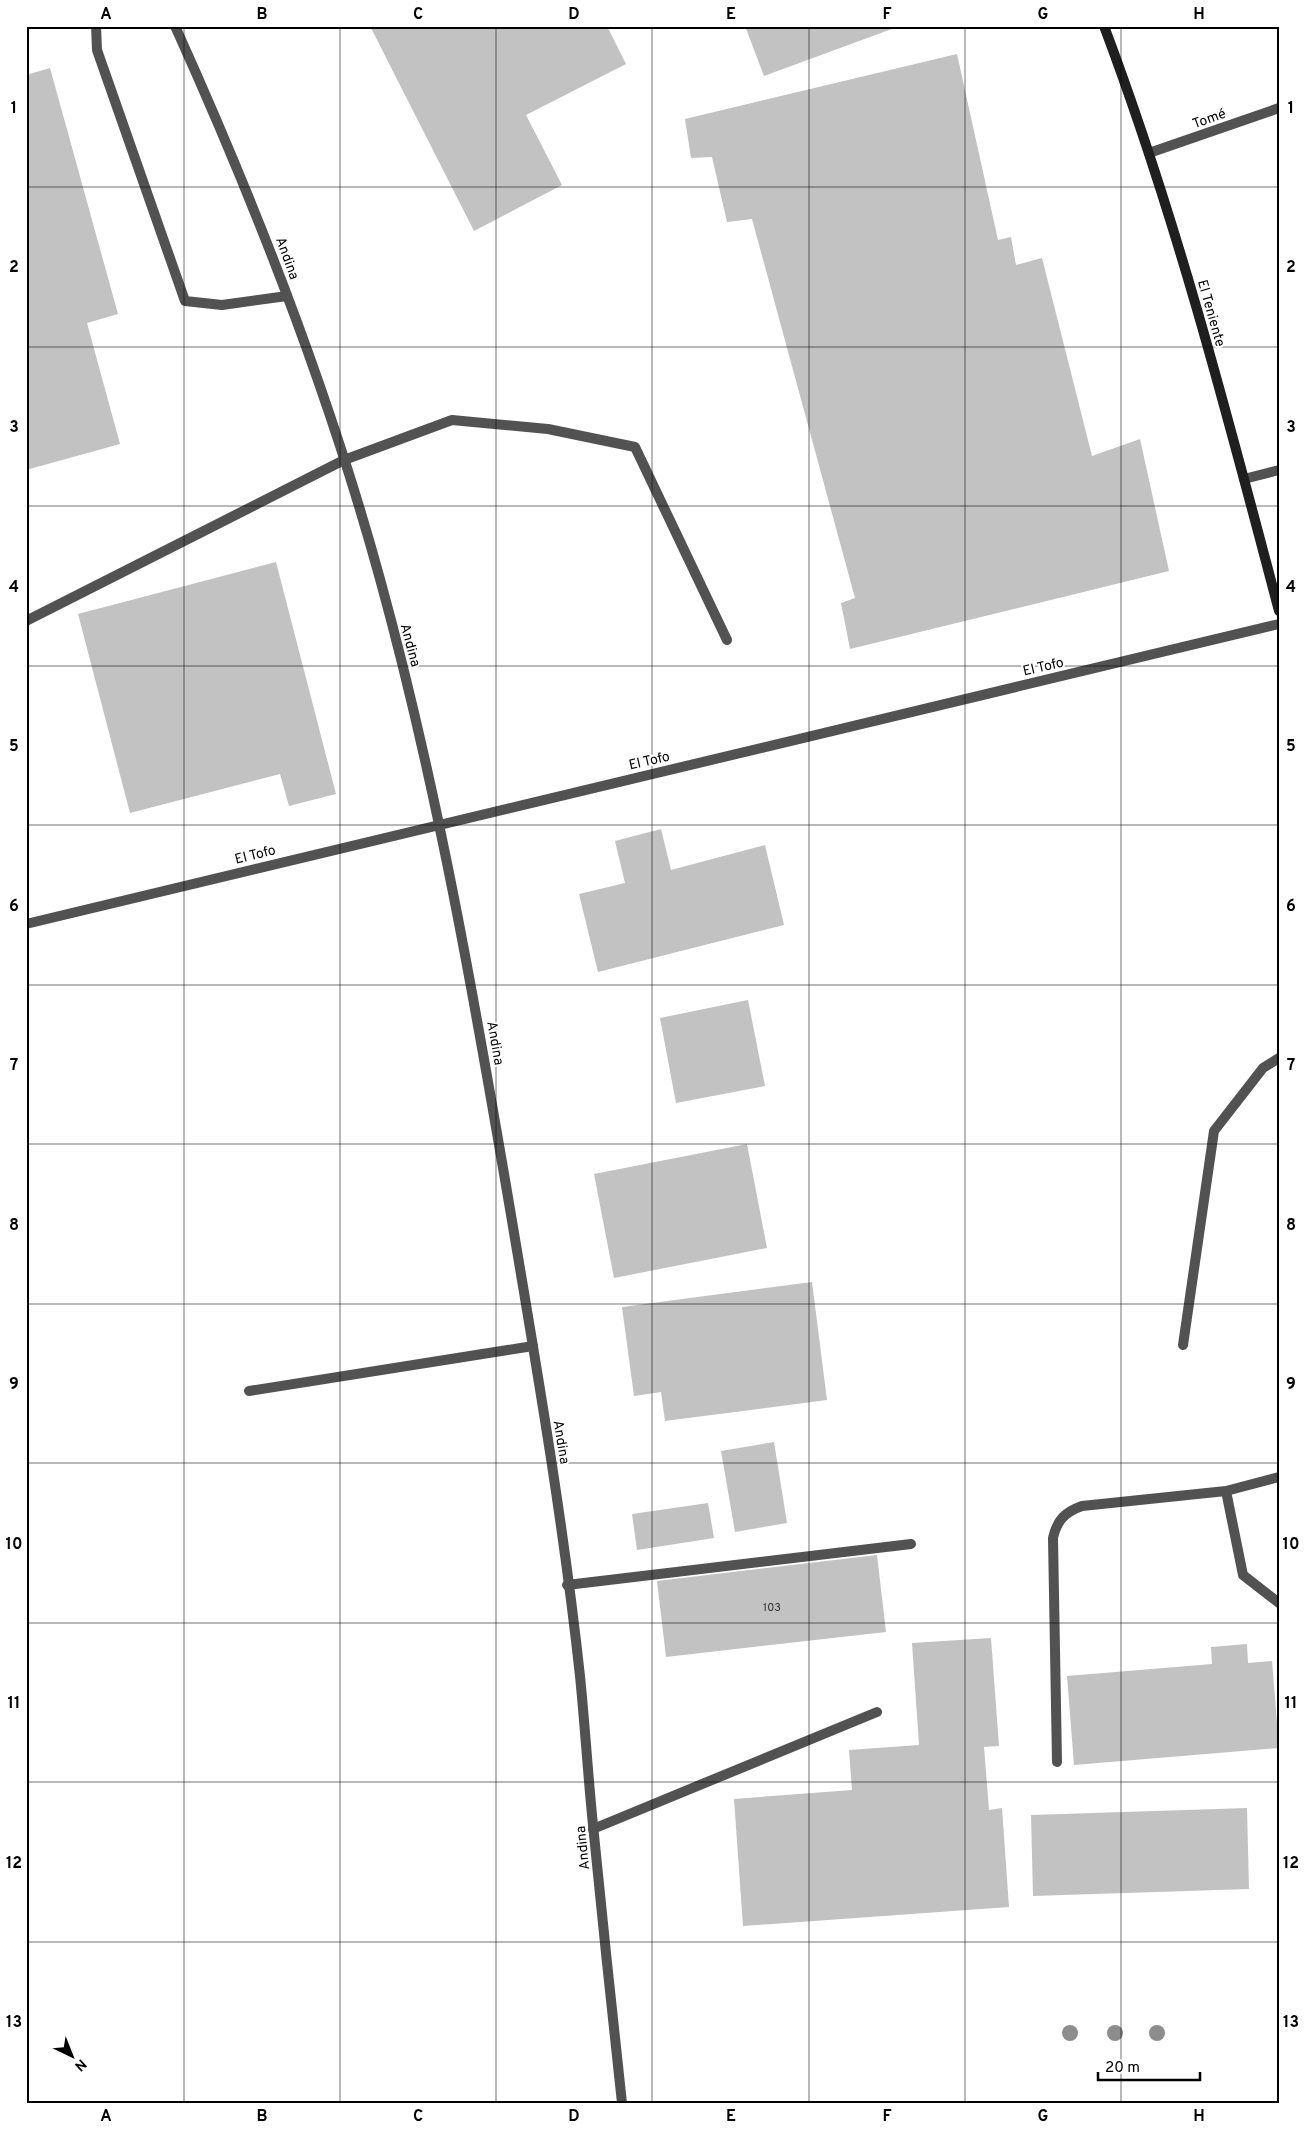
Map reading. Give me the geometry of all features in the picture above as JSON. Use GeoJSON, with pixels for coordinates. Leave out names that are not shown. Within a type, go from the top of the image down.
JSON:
{"type":"FeatureCollection","features":[{"type":"Feature","properties":{"kind":"main road","name":"El Teniente"},"geometry":{"type":"LineString","coordinates":[[1104,26],[1149,153],[1200,320],[1279,611]]}},
{"type":"Feature","properties":{"kind":"street"},"geometry":{"type":"LineString","coordinates":[[96,26],[97,50],[185,301],[222,305],[287,296]]}},
{"type":"Feature","properties":{"kind":"street","name":"Andina"},"geometry":{"type":"LineString","coordinates":[[175,26],[254,208],[344,460],[379,576],[408,685],[439,824],[479,1026],[550,1455],[580,1674],[593,1829],[622,2103]]}},
{"type":"Feature","properties":{"kind":"street","name":"Tomé"},"geometry":{"type":"LineString","coordinates":[[1149,153],[1279,108]]}},
{"type":"Feature","properties":{"kind":"street"},"geometry":{"type":"LineString","coordinates":[[26,621],[344,460],[452,420],[548,429],[636,447],[727,640]]}},
{"type":"Feature","properties":{"kind":"street"},"geometry":{"type":"LineString","coordinates":[[1244,479],[1279,470]]}},
{"type":"Feature","properties":{"kind":"street","name":"El Tofo"},"geometry":{"type":"LineString","coordinates":[[26,924],[1279,624]]}},
{"type":"Feature","properties":{"kind":"street"},"geometry":{"type":"LineString","coordinates":[[1183,1345],[1214,1131],[1263,1068],[1279,1058]]}},
{"type":"Feature","properties":{"kind":"street"},"geometry":{"type":"LineString","coordinates":[[248,1391],[532,1346]]}},
{"type":"Feature","properties":{"kind":"street"},"geometry":{"type":"LineString","coordinates":[[1057,1762],[1054,1538],[1061,1518],[1070,1510],[1082,1506],[1226,1492],[1279,1477]]}},
{"type":"Feature","properties":{"kind":"street"},"geometry":{"type":"LineString","coordinates":[[1226,1492],[1242,1575],[1279,1603]]}},
{"type":"Feature","properties":{"kind":"street"},"geometry":{"type":"LineString","coordinates":[[567,1585],[911,1544]]}},
{"type":"Feature","properties":{"kind":"street"},"geometry":{"type":"LineString","coordinates":[[593,1829],[876,1712]]}},
{"type":"Feature","properties":{"kind":"building"},"geometry":{"type":"Polygon","coordinates":[[[370,26],[607,26],[626,64],[526,115],[562,185],[474,231],[370,26]]]}},
{"type":"Feature","properties":{"kind":"building"},"geometry":{"type":"Polygon","coordinates":[[[745,26],[900,26],[764,76],[745,26]]]}},
{"type":"Feature","properties":{"kind":"building"},"geometry":{"type":"Polygon","coordinates":[[[957,54],[998,240],[1011,237],[1016,265],[1042,258],[1092,456],[1140,439],[1169,571],[850,649],[841,603],[855,598],[752,219],[727,222],[712,157],[691,158],[685,119],[957,54]]]}},
{"type":"Feature","properties":{"kind":"building"},"geometry":{"type":"Polygon","coordinates":[[[50,68],[118,314],[87,323],[120,444],[26,470],[26,75],[50,68]]]}},
{"type":"Feature","properties":{"kind":"building"},"geometry":{"type":"Polygon","coordinates":[[[276,562],[336,794],[289,806],[280,774],[130,813],[78,614],[276,562]]]}},
{"type":"Feature","properties":{"kind":"building"},"geometry":{"type":"Polygon","coordinates":[[[661,829],[671,870],[765,845],[784,925],[598,972],[579,894],[625,883],[615,841],[661,829]]]}},
{"type":"Feature","properties":{"kind":"building"},"geometry":{"type":"Polygon","coordinates":[[[748,1000],[765,1086],[676,1103],[660,1018],[748,1000]]]}},
{"type":"Feature","properties":{"kind":"building"},"geometry":{"type":"Polygon","coordinates":[[[747,1144],[767,1248],[614,1278],[594,1174],[747,1144]]]}},
{"type":"Feature","properties":{"kind":"building"},"geometry":{"type":"Polygon","coordinates":[[[812,1282],[827,1400],[665,1421],[661,1392],[634,1396],[622,1307],[812,1282]]]}},
{"type":"Feature","properties":{"kind":"building"},"geometry":{"type":"Polygon","coordinates":[[[774,1442],[787,1523],[735,1532],[721,1451],[774,1442]]]}},
{"type":"Feature","properties":{"kind":"building"},"geometry":{"type":"Polygon","coordinates":[[[708,1503],[714,1538],[637,1550],[632,1514],[708,1503]]]}},
{"type":"Feature","properties":{"kind":"building"},"geometry":{"type":"Polygon","coordinates":[[[877,1555],[886,1632],[666,1657],[657,1581],[877,1555]]]}},
{"type":"Feature","properties":{"kind":"building"},"geometry":{"type":"Polygon","coordinates":[[[991,1638],[999,1746],[984,1747],[989,1810],[1002,1808],[1009,1907],[743,1926],[734,1799],[852,1790],[849,1750],[919,1745],[912,1643],[991,1638]]]}},
{"type":"Feature","properties":{"kind":"building"},"geometry":{"type":"Polygon","coordinates":[[[1247,1644],[1248,1663],[1272,1661],[1279,1748],[1074,1765],[1067,1676],[1212,1664],[1211,1647],[1247,1644]]]}},
{"type":"Feature","properties":{"kind":"building"},"geometry":{"type":"Polygon","coordinates":[[[1247,1808],[1249,1889],[1033,1896],[1031,1815],[1247,1808]]]}}]}
